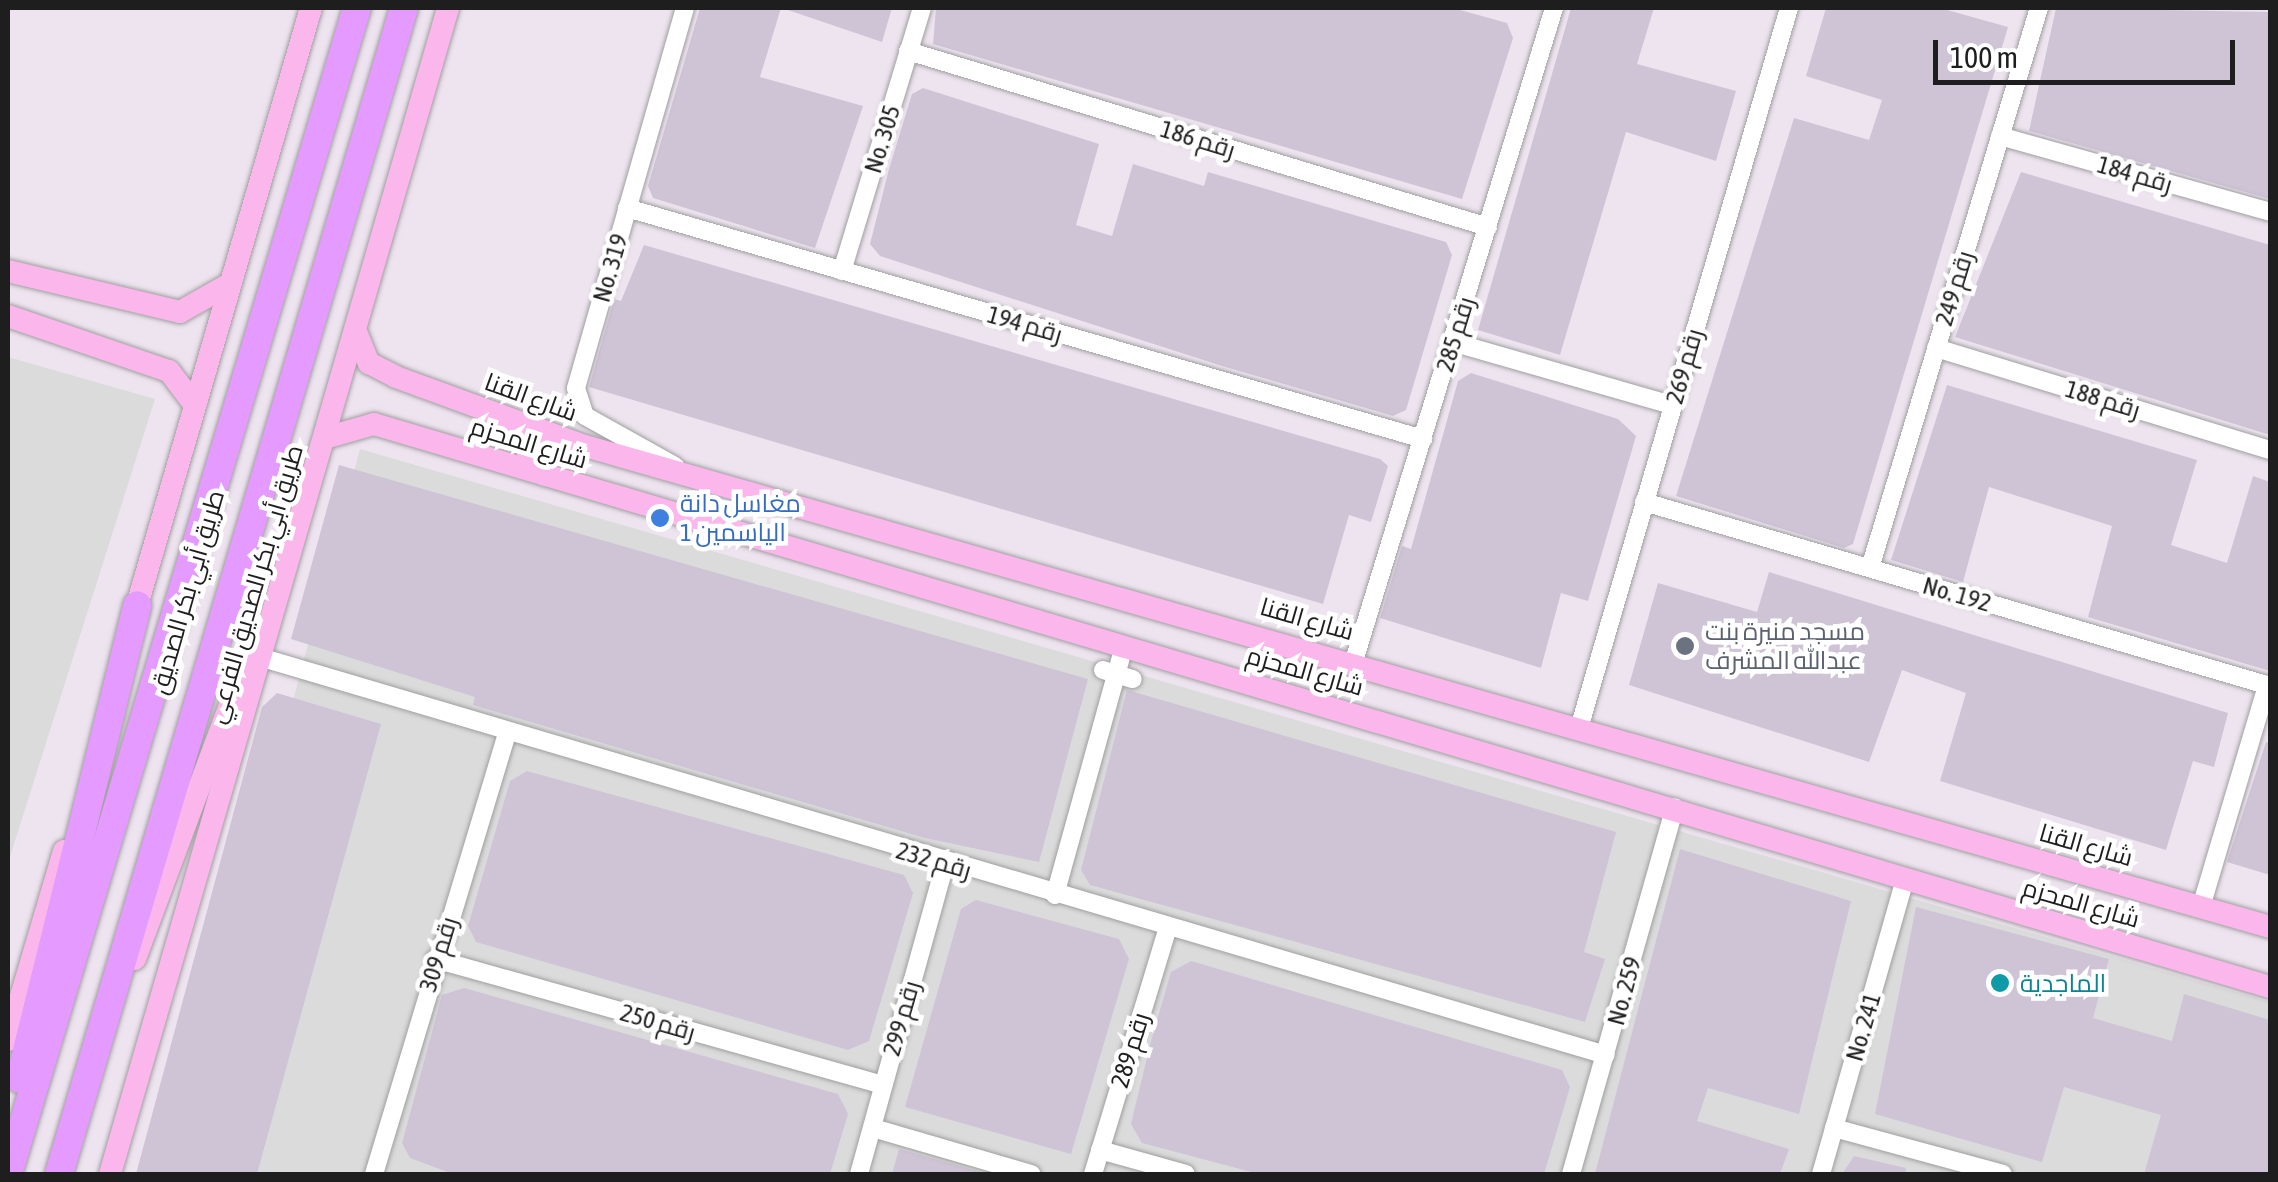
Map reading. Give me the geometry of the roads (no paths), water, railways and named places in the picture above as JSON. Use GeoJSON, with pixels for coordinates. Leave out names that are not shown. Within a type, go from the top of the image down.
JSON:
{"type":"FeatureCollection","features":[{"type":"Feature","properties":{"kind":"main road","name":"طريق أبي بكر الصديق"},"geometry":{"type":"LineString","coordinates":[[8,1174],[357,8]]}},
{"type":"Feature","properties":{"kind":"main road","name":"طريق أبي بكر الصديق"},"geometry":{"type":"LineString","coordinates":[[61,1174],[404,8]]}},
{"type":"Feature","properties":{"kind":"main road"},"geometry":{"type":"LineString","coordinates":[[8,1132],[137,604]]}},
{"type":"Feature","properties":{"kind":"street"},"geometry":{"type":"LineString","coordinates":[[8,1040],[310,8]]}},
{"type":"Feature","properties":{"kind":"street","name":"طريق أبي بكر الصديق الفرعي"},"geometry":{"type":"LineString","coordinates":[[110,1174],[448,8]]}},
{"type":"Feature","properties":{"kind":"street","name":"No. 319"},"geometry":{"type":"LineString","coordinates":[[685,8],[576,388],[585,416],[688,474]]}},
{"type":"Feature","properties":{"kind":"street","name":"No. 305"},"geometry":{"type":"LineString","coordinates":[[842,270],[922,8]]}},
{"type":"Feature","properties":{"kind":"street","name":"رقم 269"},"geometry":{"type":"LineString","coordinates":[[1580,725],[1789,8]]}},
{"type":"Feature","properties":{"kind":"street","name":"رقم 249"},"geometry":{"type":"LineString","coordinates":[[1870,568],[2037,8]]}},
{"type":"Feature","properties":{"kind":"street","name":"رقم 285"},"geometry":{"type":"LineString","coordinates":[[1354,661],[1488,227],[1549,9]]}},
{"type":"Feature","properties":{"kind":"street","name":"رقم 186"},"geometry":{"type":"LineString","coordinates":[[908,51],[1488,227]]}},
{"type":"Feature","properties":{"kind":"street","name":"رقم 184"},"geometry":{"type":"LineString","coordinates":[[2000,136],[2270,212]]}},
{"type":"Feature","properties":{"kind":"street","name":"رقم 194"},"geometry":{"type":"LineString","coordinates":[[627,208],[1423,439]]}},
{"type":"Feature","properties":{"kind":"street"},"geometry":{"type":"LineString","coordinates":[[8,271],[180,312],[226,286]]}},
{"type":"Feature","properties":{"kind":"street"},"geometry":{"type":"LineString","coordinates":[[8,316],[170,371],[194,404]]}},
{"type":"Feature","properties":{"kind":"street","name":"شارع القنا"},"geometry":{"type":"LineString","coordinates":[[355,328],[370,363],[396,378],[584,446],[1580,725],[2270,927]]}},
{"type":"Feature","properties":{"kind":"street"},"geometry":{"type":"LineString","coordinates":[[1452,342],[1672,405]]}},
{"type":"Feature","properties":{"kind":"street","name":"رقم 188"},"geometry":{"type":"LineString","coordinates":[[1936,348],[2270,450]]}},
{"type":"Feature","properties":{"kind":"street","name":"شارع المحزم"},"geometry":{"type":"LineString","coordinates":[[326,438],[374,424],[656,511],[1675,807],[1905,880],[2270,986]]}},
{"type":"Feature","properties":{"kind":"street"},"geometry":{"type":"LineString","coordinates":[[584,446],[541,434],[526,448],[543,475],[656,511]]}},
{"type":"Feature","properties":{"kind":"street","name":"No. 192"},"geometry":{"type":"LineString","coordinates":[[1644,502],[2269,686]]}},
{"type":"Feature","properties":{"kind":"street"},"geometry":{"type":"LineString","coordinates":[[86,1088],[305,507]]}},
{"type":"Feature","properties":{"kind":"street"},"geometry":{"type":"LineString","coordinates":[[1055,895],[1124,648]]}},
{"type":"Feature","properties":{"kind":"street","name":"رقم 232"},"geometry":{"type":"LineString","coordinates":[[262,658],[507,734],[1606,1055]]}},
{"type":"Feature","properties":{"kind":"street"},"geometry":{"type":"LineString","coordinates":[[2201,907],[2269,686]]}},
{"type":"Feature","properties":{"kind":"street","name":"رقم 309"},"geometry":{"type":"LineString","coordinates":[[374,1174],[435,959],[507,734]]}},
{"type":"Feature","properties":{"kind":"street","name":"No. 259"},"geometry":{"type":"LineString","coordinates":[[1571,1174],[1675,807]]}},
{"type":"Feature","properties":{"kind":"street","name":"رقم 299"},"geometry":{"type":"LineString","coordinates":[[859,1174],[945,863]]}},
{"type":"Feature","properties":{"kind":"street","name":"No. 241"},"geometry":{"type":"LineString","coordinates":[[1821,1174],[1905,880]]}},
{"type":"Feature","properties":{"kind":"street","name":"رقم 289"},"geometry":{"type":"LineString","coordinates":[[1094,1174],[1168,927]]}},
{"type":"Feature","properties":{"kind":"street","name":"رقم 250"},"geometry":{"type":"LineString","coordinates":[[435,959],[882,1085]]}},
{"type":"Feature","properties":{"kind":"street"},"geometry":{"type":"LineString","coordinates":[[873,1128],[1031,1174]]}},
{"type":"Feature","properties":{"kind":"street"},"geometry":{"type":"LineString","coordinates":[[1834,1128],[2003,1174]]}},
{"type":"Feature","properties":{"kind":"street"},"geometry":{"type":"LineString","coordinates":[[1100,1150],[1186,1174]]}},
{"type":"Feature","properties":{"kind":"place","name":"مغاسل دانة الياسمين 1"},"geometry":{"type":"Point","coordinates":[660,518]}},
{"type":"Feature","properties":{"kind":"place","name":"مسجد منيرة بنت عبدالله المشرف"},"geometry":{"type":"Point","coordinates":[1685,646]}},
{"type":"Feature","properties":{"kind":"place","name":"الماجدية"},"geometry":{"type":"Point","coordinates":[2000,983]}}]}
